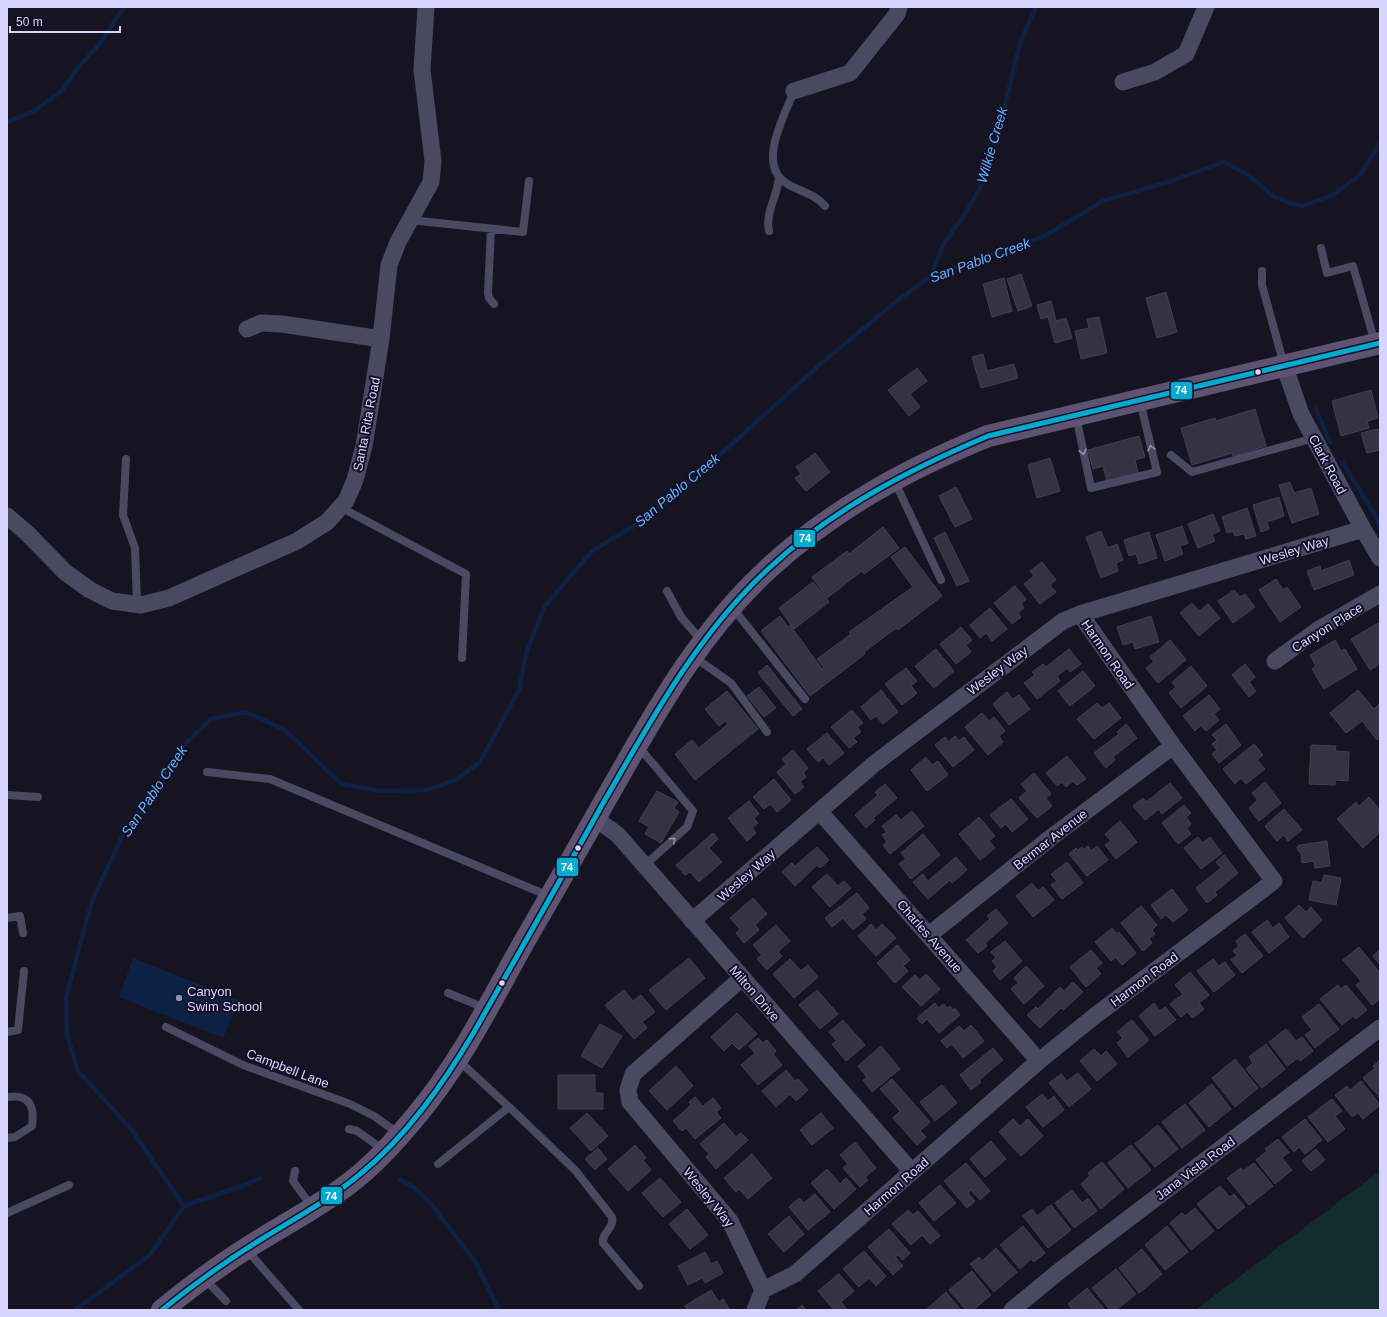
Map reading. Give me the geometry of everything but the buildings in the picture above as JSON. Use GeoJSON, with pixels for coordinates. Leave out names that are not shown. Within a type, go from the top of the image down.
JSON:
{"type":"FeatureCollection","features":[{"type":"Feature","properties":{"kind":"main road"},"geometry":{"type":"LineString","coordinates":[[162,1310],[203,1277],[352,1182],[392,1143],[418,1114],[457,1059],[637,745],[698,649],[732,606],[764,572],[797,543],[842,510],[894,479],[940,455],[988,436],[1075,414],[1378,343]]}},
{"type":"Feature","properties":{"kind":"street","name":"Santa Rita Road"},"geometry":{"type":"LineString","coordinates":[[7,516],[27,533],[65,572],[90,590],[112,601],[142,604],[169,598],[297,541],[327,522],[346,501],[364,446],[381,339],[389,265],[398,242],[431,182],[433,161],[422,70],[426,7]]}},
{"type":"Feature","properties":{"kind":"street"},"geometry":{"type":"LineString","coordinates":[[794,91],[850,73],[897,14],[899,7]]}},
{"type":"Feature","properties":{"kind":"street"},"geometry":{"type":"LineString","coordinates":[[1123,82],[1155,72],[1186,54],[1206,7]]}},
{"type":"Feature","properties":{"kind":"street"},"geometry":{"type":"LineString","coordinates":[[247,329],[261,323],[282,324],[381,339]]}},
{"type":"Feature","properties":{"kind":"street","name":"Clark Road"},"geometry":{"type":"LineString","coordinates":[[1284,365],[1301,414],[1380,558]]}},
{"type":"Feature","properties":{"kind":"street","name":"Wesley Way"},"geometry":{"type":"LineString","coordinates":[[692,922],[874,764],[1063,621],[1080,614],[1363,529]]}},
{"type":"Feature","properties":{"kind":"street","name":"Canyon Place"},"geometry":{"type":"LineString","coordinates":[[1275,661],[1319,629],[1380,594]]}},
{"type":"Feature","properties":{"kind":"street","name":"Harmon Road"},"geometry":{"type":"LineString","coordinates":[[764,1290],[795,1274],[1039,1061],[1096,1015],[1274,881],[1173,746],[1080,614]]}},
{"type":"Feature","properties":{"kind":"street","name":"Bermar Avenue"},"geometry":{"type":"LineString","coordinates":[[929,935],[1049,839],[1173,746]]}},
{"type":"Feature","properties":{"kind":"street","name":"Charles Avenue"},"geometry":{"type":"LineString","coordinates":[[820,812],[1039,1061]]}},
{"type":"Feature","properties":{"kind":"street","name":"Milton Drive"},"geometry":{"type":"LineString","coordinates":[[595,818],[618,835],[692,922],[912,1172]]}},
{"type":"Feature","properties":{"kind":"street","name":"Wesley Way"},"geometry":{"type":"LineString","coordinates":[[742,978],[633,1074],[628,1090],[630,1102],[730,1221],[764,1290]]}},
{"type":"Feature","properties":{"kind":"street","name":"Jana Vista Road"},"geometry":{"type":"LineString","coordinates":[[1012,1310],[1068,1264],[1380,1028]]}},
{"type":"Feature","properties":{"kind":"street"},"geometry":{"type":"LineString","coordinates":[[755,1310],[764,1290]]}},
{"type":"Feature","properties":{"kind":"lane"},"geometry":{"type":"LineString","coordinates":[[794,91],[773,149],[772,164],[779,178],[791,186],[811,194],[825,206]]}},
{"type":"Feature","properties":{"kind":"lane"},"geometry":{"type":"LineString","coordinates":[[769,231],[768,221],[778,189],[779,178]]}},
{"type":"Feature","properties":{"kind":"lane"},"geometry":{"type":"LineString","coordinates":[[410,220],[523,232],[529,181]]}},
{"type":"Feature","properties":{"kind":"lane"},"geometry":{"type":"LineString","coordinates":[[491,229],[488,293],[494,304]]}},
{"type":"Feature","properties":{"kind":"lane"},"geometry":{"type":"LineString","coordinates":[[1321,248],[1327,273],[1353,266],[1378,343]]}},
{"type":"Feature","properties":{"kind":"lane"},"geometry":{"type":"LineString","coordinates":[[1262,271],[1262,285],[1284,365]]}},
{"type":"Feature","properties":{"kind":"lane"},"geometry":{"type":"LineString","coordinates":[[1075,414],[1091,488],[1157,472],[1139,399]]}},
{"type":"Feature","properties":{"kind":"lane"},"geometry":{"type":"LineString","coordinates":[[1171,455],[1192,472],[1314,438]]}},
{"type":"Feature","properties":{"kind":"lane"},"geometry":{"type":"LineString","coordinates":[[126,459],[123,515],[135,548],[137,604]]}},
{"type":"Feature","properties":{"kind":"lane"},"geometry":{"type":"LineString","coordinates":[[894,479],[940,580]]}},
{"type":"Feature","properties":{"kind":"lane"},"geometry":{"type":"LineString","coordinates":[[340,507],[466,574],[462,658]]}},
{"type":"Feature","properties":{"kind":"lane"},"geometry":{"type":"LineString","coordinates":[[667,591],[698,649],[732,683],[767,732]]}},
{"type":"Feature","properties":{"kind":"lane"},"geometry":{"type":"LineString","coordinates":[[732,606],[805,699]]}},
{"type":"Feature","properties":{"kind":"lane"},"geometry":{"type":"LineString","coordinates":[[637,745],[693,810],[687,827],[644,866]]}},
{"type":"Feature","properties":{"kind":"lane"},"geometry":{"type":"LineString","coordinates":[[207,772],[270,779],[550,896]]}},
{"type":"Feature","properties":{"kind":"lane"},"geometry":{"type":"LineString","coordinates":[[7,795],[38,797]]}},
{"type":"Feature","properties":{"kind":"lane"},"geometry":{"type":"LineString","coordinates":[[7,918],[20,916],[23,933]]}},
{"type":"Feature","properties":{"kind":"lane"},"geometry":{"type":"LineString","coordinates":[[7,1032],[18,1030],[24,971]]}},
{"type":"Feature","properties":{"kind":"lane"},"geometry":{"type":"LineString","coordinates":[[448,993],[486,1008]]}},
{"type":"Feature","properties":{"kind":"lane","name":"Campbell Lane"},"geometry":{"type":"LineString","coordinates":[[166,1027],[243,1065],[350,1104],[374,1116],[392,1143]]}},
{"type":"Feature","properties":{"kind":"lane"},"geometry":{"type":"LineString","coordinates":[[457,1059],[575,1170],[612,1217],[612,1225],[603,1238],[602,1243],[639,1286]]}},
{"type":"Feature","properties":{"kind":"lane"},"geometry":{"type":"LineString","coordinates":[[7,1096],[21,1096],[27,1099],[33,1119],[32,1126],[15,1137],[7,1138]]}},
{"type":"Feature","properties":{"kind":"lane"},"geometry":{"type":"LineString","coordinates":[[438,1164],[509,1107]]}},
{"type":"Feature","properties":{"kind":"lane"},"geometry":{"type":"LineString","coordinates":[[349,1129],[392,1143]]}},
{"type":"Feature","properties":{"kind":"lane"},"geometry":{"type":"LineString","coordinates":[[295,1171],[293,1181],[313,1208]]}},
{"type":"Feature","properties":{"kind":"lane"},"geometry":{"type":"LineString","coordinates":[[7,1213],[69,1185]]}},
{"type":"Feature","properties":{"kind":"lane"},"geometry":{"type":"LineString","coordinates":[[245,1249],[298,1310]]}},
{"type":"Feature","properties":{"kind":"lane"},"geometry":{"type":"LineString","coordinates":[[203,1277],[226,1301]]}},
{"type":"Feature","properties":{"kind":"green space"},"geometry":{"type":"Polygon","coordinates":[[[1380,1171],[1380,1310],[1195,1310],[1361,1185],[1380,1171]]]}},
{"type":"Feature","properties":{"kind":"water","name":"Canyon Swim School"},"geometry":{"type":"Polygon","coordinates":[[[133,958],[239,1000],[223,1038],[119,997],[133,958]]]}},
{"type":"Feature","properties":{"kind":"waterway"},"geometry":{"type":"LineString","coordinates":[[7,122],[34,111],[62,91],[79,66],[99,45],[124,7]]}},
{"type":"Feature","properties":{"kind":"waterway","name":"Wilkie Creek"},"geometry":{"type":"LineString","coordinates":[[931,276],[943,245],[967,211],[982,184],[998,133],[1020,43],[1036,7]]}},
{"type":"Feature","properties":{"kind":"waterway","name":"San Pablo Creek"},"geometry":{"type":"LineString","coordinates":[[75,1310],[150,1255],[184,1206],[131,1129],[78,1071],[67,1034],[66,997],[92,901],[122,837],[181,748],[211,719],[246,712],[285,730],[341,784],[381,791],[426,790],[456,780],[480,762],[519,690],[527,650],[545,606],[592,551],[634,526],[671,499],[825,360],[898,300],[931,276],[1045,236],[1103,201],[1171,181],[1224,162],[1247,174],[1273,196],[1289,203],[1303,206],[1333,195],[1360,175],[1380,143]]}},
{"type":"Feature","properties":{"kind":"waterway"},"geometry":{"type":"LineString","coordinates":[[1316,409],[1330,443]]}},
{"type":"Feature","properties":{"kind":"waterway"},"geometry":{"type":"LineString","coordinates":[[1342,462],[1377,518],[1380,527]]}},
{"type":"Feature","properties":{"kind":"waterway"},"geometry":{"type":"LineString","coordinates":[[184,1206],[261,1178]]}},
{"type":"Feature","properties":{"kind":"waterway"},"geometry":{"type":"LineString","coordinates":[[400,1180],[415,1188],[432,1205],[476,1263],[499,1310]]}},
{"type":"Feature","properties":{"kind":"transit line","name":"74"},"geometry":{"type":"LineString","coordinates":[[162,1310],[235,1256],[311,1209],[348,1184],[393,1144],[423,1108],[450,1071],[474,1032],[620,774],[676,681],[696,651],[741,596],[792,548],[844,510],[872,493],[929,463],[988,436],[1380,343]]}},
{"type":"Feature","properties":{"kind":"place","name":"Canyon Swim School"},"geometry":{"type":"Point","coordinates":[179,998]}}]}
